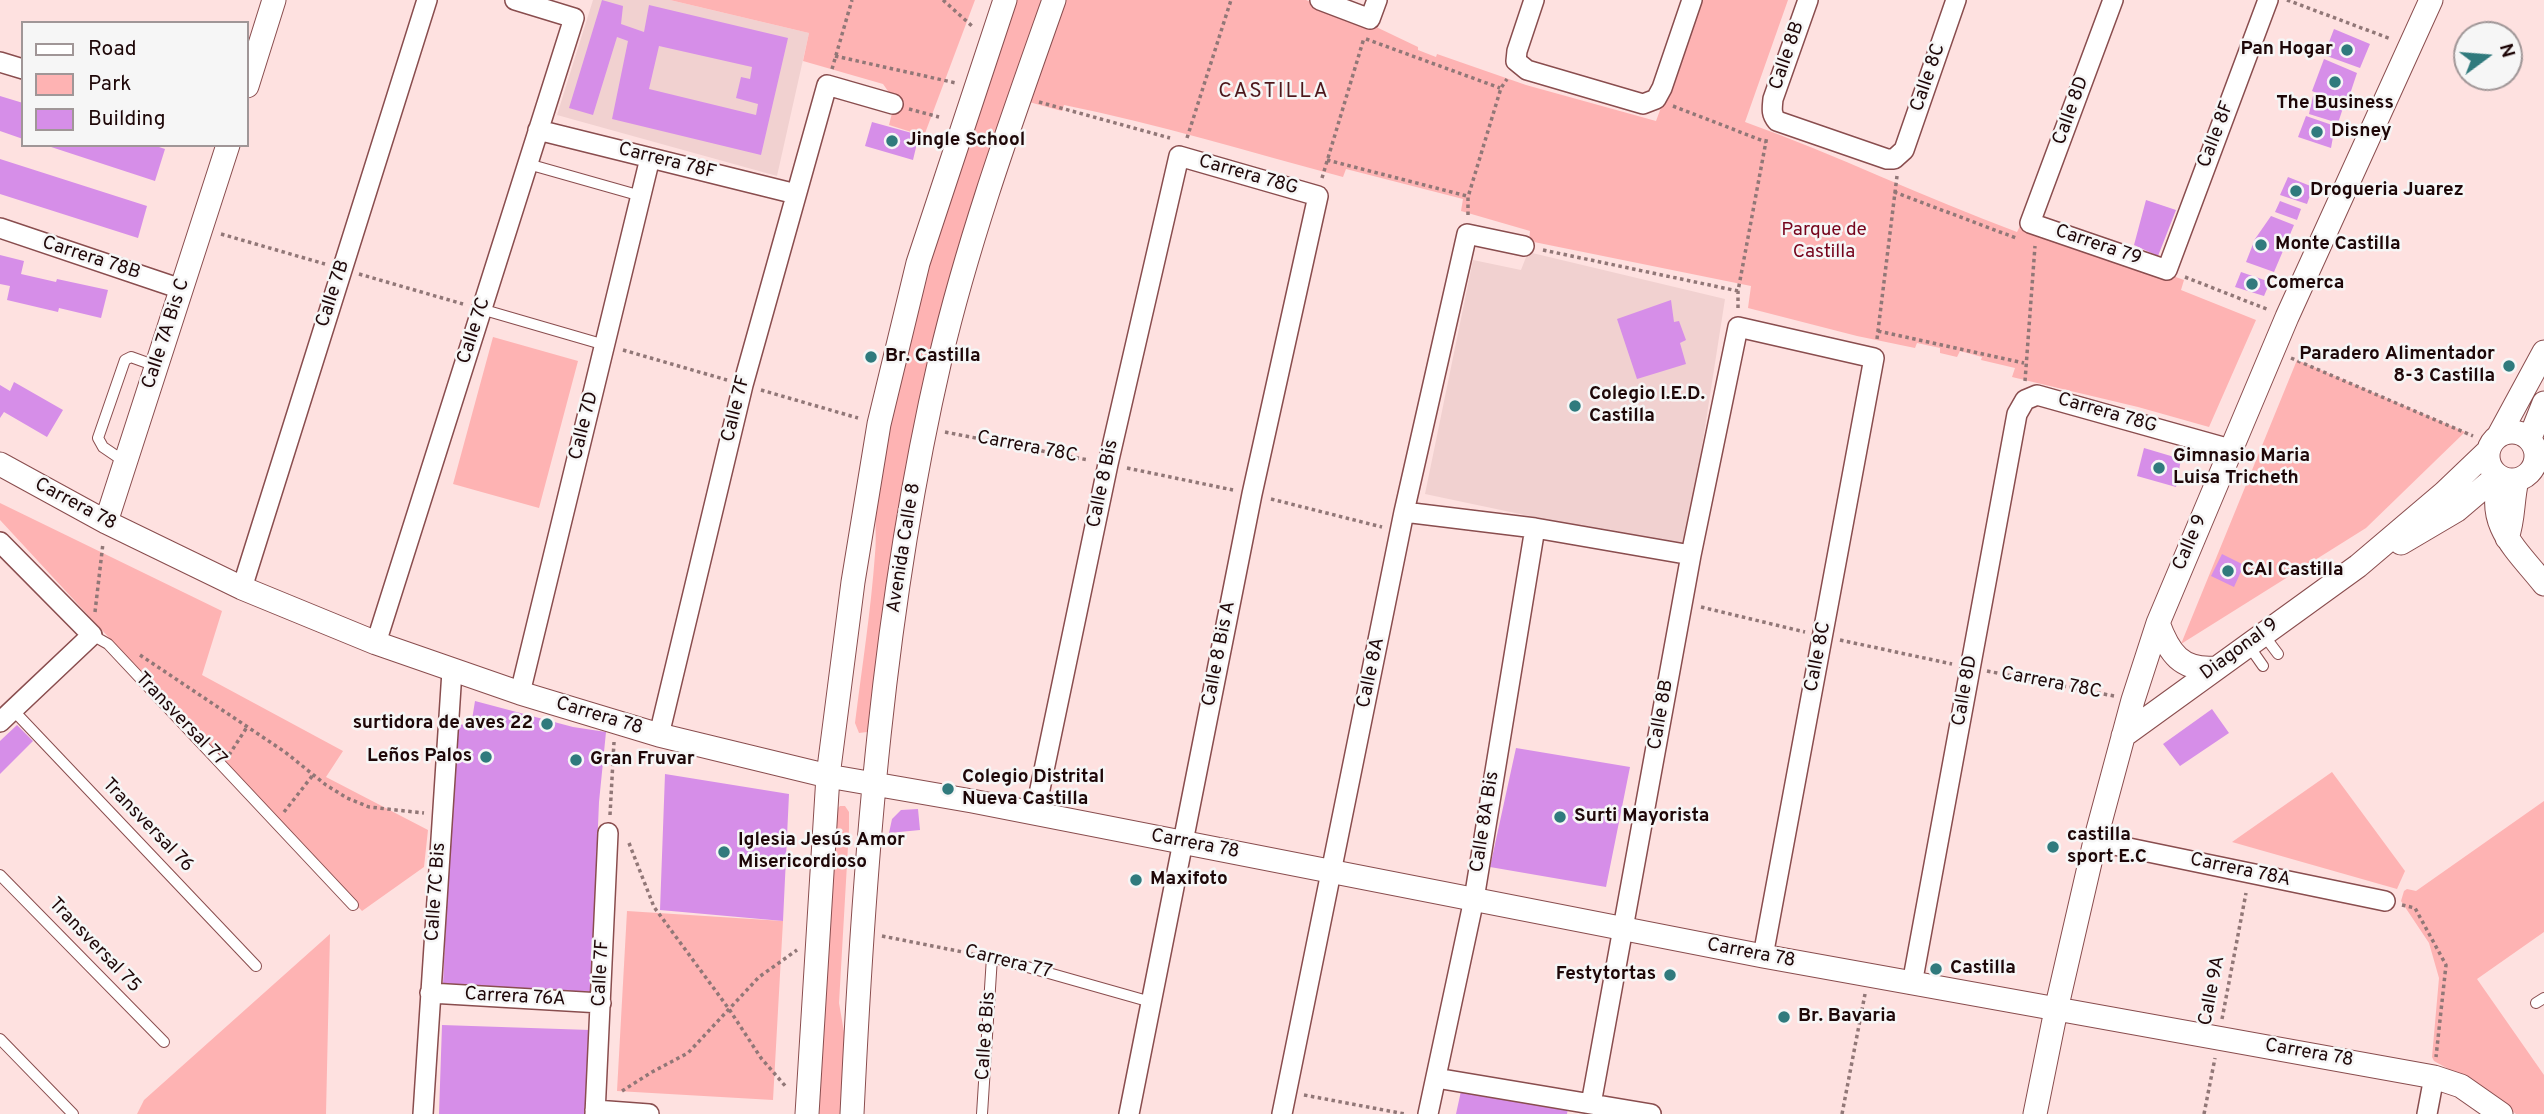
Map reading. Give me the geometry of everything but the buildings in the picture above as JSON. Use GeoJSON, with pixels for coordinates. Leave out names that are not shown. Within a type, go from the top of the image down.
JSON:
{"type":"FeatureCollection","features":[{"type":"Feature","properties":{"kind":"street"},"geometry":{"type":"LineString","coordinates":[[248,83],[274,0]]}},
{"type":"Feature","properties":{"kind":"street","name":"Calle 7B"},"geometry":{"type":"LineString","coordinates":[[242,588],[427,0]]}},
{"type":"Feature","properties":{"kind":"street","name":"Calle 7C"},"geometry":{"type":"LineString","coordinates":[[376,643],[574,18],[515,0]]}},
{"type":"Feature","properties":{"kind":"street"},"geometry":{"type":"LineString","coordinates":[[800,1105],[818,934],[828,776],[853,582],[879,424],[918,263],[1005,0]]}},
{"type":"Feature","properties":{"kind":"street","name":"Avenida Calle 8"},"geometry":{"type":"LineString","coordinates":[[852,1114],[873,784],[893,615],[926,428],[957,294],[984,201],[1054,0]]}},
{"type":"Feature","properties":{"kind":"street"},"geometry":{"type":"LineString","coordinates":[[1320,0],[1373,9]]}},
{"type":"Feature","properties":{"kind":"street"},"geometry":{"type":"LineString","coordinates":[[1534,0],[1516,61],[1527,69],[1650,102],[1692,0]]}},
{"type":"Feature","properties":{"kind":"street","name":"Calle 8B"},"geometry":{"type":"LineString","coordinates":[[1772,113],[1773,99],[1808,0]]}},
{"type":"Feature","properties":{"kind":"street","name":"Calle 8C"},"geometry":{"type":"LineString","coordinates":[[1900,156],[1956,0]]}},
{"type":"Feature","properties":{"kind":"street","name":"Calle 8D"},"geometry":{"type":"LineString","coordinates":[[2026,232],[2113,0]]}},
{"type":"Feature","properties":{"kind":"street","name":"Calle 8F"},"geometry":{"type":"LineString","coordinates":[[2167,270],[2268,0]]}},
{"type":"Feature","properties":{"kind":"street","name":"Calle 9"},"geometry":{"type":"LineString","coordinates":[[2035,1114],[2095,841],[2133,700],[2158,623],[2287,317],[2431,0]]}},
{"type":"Feature","properties":{"kind":"street"},"geometry":{"type":"LineString","coordinates":[[0,62],[21,68]]}},
{"type":"Feature","properties":{"kind":"street"},"geometry":{"type":"LineString","coordinates":[[827,85],[893,104]]}},
{"type":"Feature","properties":{"kind":"street","name":"Calle 7F"},"geometry":{"type":"LineString","coordinates":[[659,735],[743,385],[827,85]]}},
{"type":"Feature","properties":{"kind":"street"},"geometry":{"type":"LineString","coordinates":[[1772,113],[1777,121],[1887,159],[1900,156]]}},
{"type":"Feature","properties":{"kind":"street","name":"Carrera 78F"},"geometry":{"type":"LineString","coordinates":[[538,130],[796,194]]}},
{"type":"Feature","properties":{"kind":"street","name":"Calle 7A Bis C"},"geometry":{"type":"LineString","coordinates":[[105,529],[227,147]]}},
{"type":"Feature","properties":{"kind":"street","name":"Carrera 78G"},"geometry":{"type":"LineString","coordinates":[[1182,150],[1318,196]]}},
{"type":"Feature","properties":{"kind":"street","name":"Calle 8 Bis"},"geometry":{"type":"LineString","coordinates":[[1035,813],[1108,464],[1182,150]]}},
{"type":"Feature","properties":{"kind":"street","name":"Calle 7D"},"geometry":{"type":"LineString","coordinates":[[520,693],[650,158]]}},
{"type":"Feature","properties":{"kind":"street","name":"Calle 8 Bis A"},"geometry":{"type":"LineString","coordinates":[[1129,1114],[1252,494],[1318,196]]}},
{"type":"Feature","properties":{"kind":"street","name":"Carrera 78B"},"geometry":{"type":"LineString","coordinates":[[0,229],[181,289]]}},
{"type":"Feature","properties":{"kind":"street","name":"Carrera 79"},"geometry":{"type":"LineString","coordinates":[[2026,232],[2167,270]]}},
{"type":"Feature","properties":{"kind":"street"},"geometry":{"type":"LineString","coordinates":[[1467,234],[1524,246]]}},
{"type":"Feature","properties":{"kind":"street","name":"Calle 8A"},"geometry":{"type":"LineString","coordinates":[[1282,1114],[1404,512],[1467,234]]}},
{"type":"Feature","properties":{"kind":"street"},"geometry":{"type":"LineString","coordinates":[[1738,327],[1874,358]]}},
{"type":"Feature","properties":{"kind":"street","name":"Calle 8B"},"geometry":{"type":"LineString","coordinates":[[1591,1104],[1691,555],[1738,327]]}},
{"type":"Feature","properties":{"kind":"street","name":"Diagonal 9"},"geometry":{"type":"LineString","coordinates":[[2123,736],[2358,566],[2444,493],[2493,444],[2544,352]]}},
{"type":"Feature","properties":{"kind":"street","name":"Calle 8C"},"geometry":{"type":"LineString","coordinates":[[1763,956],[1874,358]]}},
{"type":"Feature","properties":{"kind":"street","name":"Carrera 78G"},"geometry":{"type":"LineString","coordinates":[[2025,400],[2037,395],[2230,449]]}},
{"type":"Feature","properties":{"kind":"street","name":"Calle 8D"},"geometry":{"type":"LineString","coordinates":[[1912,984],[2017,414],[2025,400]]}},
{"type":"Feature","properties":{"kind":"street"},"geometry":{"type":"LineString","coordinates":[[2503,532],[2496,492],[2505,478],[2530,473],[2544,403]]}},
{"type":"Feature","properties":{"kind":"street"},"geometry":{"type":"LineString","coordinates":[[2505,478],[2490,465],[2493,444],[2509,432],[2520,433],[2537,446]]}},
{"type":"Feature","properties":{"kind":"street","name":"Carrera 78"},"geometry":{"type":"LineString","coordinates":[[0,464],[105,529],[242,588],[452,671],[659,735],[828,776],[1035,813],[1912,984],[2434,1077],[2461,1086],[2501,1114]]}},
{"type":"Feature","properties":{"kind":"street","name":"Diagonal 9"},"geometry":{"type":"LineString","coordinates":[[2358,566],[2457,510],[2505,478]]}},
{"type":"Feature","properties":{"kind":"street"},"geometry":{"type":"LineString","coordinates":[[2457,510],[2503,532],[2544,584]]}},
{"type":"Feature","properties":{"kind":"street"},"geometry":{"type":"LineString","coordinates":[[1404,512],[1535,528],[1691,555]]}},
{"type":"Feature","properties":{"kind":"street","name":"Calle 8A Bis"},"geometry":{"type":"LineString","coordinates":[[1428,1114],[1474,899],[1535,528]]}},
{"type":"Feature","properties":{"kind":"street","name":"Transversal 77"},"geometry":{"type":"LineString","coordinates":[[2,547],[100,640]]}},
{"type":"Feature","properties":{"kind":"street"},"geometry":{"type":"LineString","coordinates":[[2158,623],[2166,643],[2181,662],[2204,669],[2216,668]]}},
{"type":"Feature","properties":{"kind":"street"},"geometry":{"type":"LineString","coordinates":[[6,716],[100,640]]}},
{"type":"Feature","properties":{"kind":"street","name":"Calle 7C Bis"},"geometry":{"type":"LineString","coordinates":[[423,1114],[452,671]]}},
{"type":"Feature","properties":{"kind":"street","name":"Calle 7F"},"geometry":{"type":"LineString","coordinates":[[595,1112],[608,833]]}},
{"type":"Feature","properties":{"kind":"street","name":"Carrera 78A"},"geometry":{"type":"LineString","coordinates":[[2095,841],[2385,901]]}},
{"type":"Feature","properties":{"kind":"street","name":"Carrera 76A"},"geometry":{"type":"LineString","coordinates":[[430,993],[601,1003]]}},
{"type":"Feature","properties":{"kind":"street"},"geometry":{"type":"LineString","coordinates":[[2427,1114],[2434,1077]]}},
{"type":"Feature","properties":{"kind":"street"},"geometry":{"type":"LineString","coordinates":[[1436,1078],[1650,1114]]}},
{"type":"Feature","properties":{"kind":"street"},"geometry":{"type":"LineString","coordinates":[[595,1112],[649,1114]]}},
{"type":"Feature","properties":{"kind":"lane"},"geometry":{"type":"LineString","coordinates":[[528,164],[641,196]]}},
{"type":"Feature","properties":{"kind":"lane"},"geometry":{"type":"LineString","coordinates":[[481,309],[605,345]]}},
{"type":"Feature","properties":{"kind":"lane"},"geometry":{"type":"LineString","coordinates":[[125,462],[103,447],[97,438],[125,360],[131,357],[156,366]]}},
{"type":"Feature","properties":{"kind":"lane","name":"Transversal 77"},"geometry":{"type":"LineString","coordinates":[[100,640],[223,764],[353,905]]}},
{"type":"Feature","properties":{"kind":"lane"},"geometry":{"type":"LineString","coordinates":[[2255,640],[2278,654]]}},
{"type":"Feature","properties":{"kind":"lane"},"geometry":{"type":"LineString","coordinates":[[2255,640],[2263,666]]}},
{"type":"Feature","properties":{"kind":"lane","name":"Transversal 76"},"geometry":{"type":"LineString","coordinates":[[6,716],[256,966]]}},
{"type":"Feature","properties":{"kind":"lane","name":"Transversal 75"},"geometry":{"type":"LineString","coordinates":[[0,875],[164,1042]]}},
{"type":"Feature","properties":{"kind":"lane","name":"Carrera 77"},"geometry":{"type":"LineString","coordinates":[[992,957],[1151,1002]]}},
{"type":"Feature","properties":{"kind":"lane","name":"Calle 8 Bis"},"geometry":{"type":"LineString","coordinates":[[982,1114],[992,957]]}},
{"type":"Feature","properties":{"kind":"lane"},"geometry":{"type":"LineString","coordinates":[[0,1039],[73,1114]]}},
{"type":"Feature","properties":{"kind":"path"},"geometry":{"type":"LineString","coordinates":[[827,85],[852,0]]}},
{"type":"Feature","properties":{"kind":"path"},"geometry":{"type":"LineString","coordinates":[[943,0],[972,26]]}},
{"type":"Feature","properties":{"kind":"path"},"geometry":{"type":"LineString","coordinates":[[1019,97],[1182,150],[1231,0]]}},
{"type":"Feature","properties":{"kind":"path"},"geometry":{"type":"LineString","coordinates":[[2287,0],[2409,46]]}},
{"type":"Feature","properties":{"kind":"path"},"geometry":{"type":"LineString","coordinates":[[1318,196],[1373,9]]}},
{"type":"Feature","properties":{"kind":"path"},"geometry":{"type":"LineString","coordinates":[[1364,38],[1501,88]]}},
{"type":"Feature","properties":{"kind":"path"},"geometry":{"type":"LineString","coordinates":[[835,56],[975,88]]}},
{"type":"Feature","properties":{"kind":"path"},"geometry":{"type":"LineString","coordinates":[[1467,234],[1468,197],[1501,88],[1516,61]]}},
{"type":"Feature","properties":{"kind":"path"},"geometry":{"type":"LineString","coordinates":[[1650,102],[1766,142]]}},
{"type":"Feature","properties":{"kind":"path"},"geometry":{"type":"LineString","coordinates":[[893,104],[939,117]]}},
{"type":"Feature","properties":{"kind":"path"},"geometry":{"type":"LineString","coordinates":[[1738,327],[1738,290],[1772,113]]}},
{"type":"Feature","properties":{"kind":"path"},"geometry":{"type":"LineString","coordinates":[[1874,358],[1900,156]]}},
{"type":"Feature","properties":{"kind":"path"},"geometry":{"type":"LineString","coordinates":[[1327,160],[1468,197]]}},
{"type":"Feature","properties":{"kind":"path"},"geometry":{"type":"LineString","coordinates":[[1894,191],[2026,232],[2035,246],[2024,363],[2025,400]]}},
{"type":"Feature","properties":{"kind":"path"},"geometry":{"type":"LineString","coordinates":[[1524,246],[1738,290]]}},
{"type":"Feature","properties":{"kind":"path"},"geometry":{"type":"LineString","coordinates":[[2167,270],[2287,317]]}},
{"type":"Feature","properties":{"kind":"path"},"geometry":{"type":"LineString","coordinates":[[1878,331],[2024,363]]}},
{"type":"Feature","properties":{"kind":"path"},"geometry":{"type":"LineString","coordinates":[[2273,350],[2493,444]]}},
{"type":"Feature","properties":{"kind":"path","name":"Carrera 78C"},"geometry":{"type":"LineString","coordinates":[[926,428],[1252,494],[1401,532]]}},
{"type":"Feature","properties":{"kind":"path"},"geometry":{"type":"LineString","coordinates":[[105,529],[100,640],[142,656],[347,798],[369,807],[442,815]]}},
{"type":"Feature","properties":{"kind":"path","name":"Carrera 78C"},"geometry":{"type":"LineString","coordinates":[[1683,602],[1823,637],[2133,700]]}},
{"type":"Feature","properties":{"kind":"path"},"geometry":{"type":"LineString","coordinates":[[223,764],[247,727]]}},
{"type":"Feature","properties":{"kind":"path"},"geometry":{"type":"LineString","coordinates":[[615,730],[608,833],[620,834],[628,841],[654,907],[729,1009],[761,1058],[800,1105]]}},
{"type":"Feature","properties":{"kind":"path"},"geometry":{"type":"LineString","coordinates":[[276,822],[313,775]]}},
{"type":"Feature","properties":{"kind":"path","name":"Calle 9A"},"geometry":{"type":"LineString","coordinates":[[2204,1114],[2250,873]]}},
{"type":"Feature","properties":{"kind":"path"},"geometry":{"type":"LineString","coordinates":[[2385,901],[2414,908],[2446,965],[2434,1077]]}},
{"type":"Feature","properties":{"kind":"path","name":"Carrera 77"},"geometry":{"type":"LineString","coordinates":[[864,931],[992,957]]}},
{"type":"Feature","properties":{"kind":"path"},"geometry":{"type":"LineString","coordinates":[[595,1112],[652,1072],[688,1053],[759,977],[818,934]]}},
{"type":"Feature","properties":{"kind":"path"},"geometry":{"type":"LineString","coordinates":[[1843,1114],[1867,989]]}},
{"type":"Feature","properties":{"kind":"path"},"geometry":{"type":"LineString","coordinates":[[1287,1091],[1405,1114]]}},
{"type":"Feature","properties":{"kind":"shaded area"},"geometry":{"type":"Polygon","coordinates":[[[593,0],[670,0],[809,33],[777,176],[557,115],[593,0]]]}},
{"type":"Feature","properties":{"kind":"shaded area","name":"Colegio I.E.D. Castilla"},"geometry":{"type":"Polygon","coordinates":[[[1528,252],[1725,299],[1686,549],[1425,494],[1473,260],[1521,270],[1528,252]]]}},
{"type":"Feature","properties":{"kind":"green space"},"geometry":{"type":"Polygon","coordinates":[[[670,0],[975,0],[924,136],[889,125],[895,101],[883,84],[803,61],[809,33],[670,0]]]}},
{"type":"Feature","properties":{"kind":"green space"},"geometry":{"type":"Polygon","coordinates":[[[1016,0],[1044,0],[887,585],[869,725],[867,732],[859,733],[855,723],[876,548],[876,508],[900,373],[915,310],[952,184],[1016,0]]]}},
{"type":"Feature","properties":{"kind":"green space","name":"Parque de Castilla"},"geometry":{"type":"Polygon","coordinates":[[[1064,0],[1306,0],[1372,25],[1436,57],[1437,54],[1526,85],[1656,121],[1701,0],[1788,0],[1745,122],[2017,232],[2022,222],[2184,280],[2181,290],[2256,320],[2209,427],[2012,377],[2015,368],[1981,360],[1982,357],[1960,351],[1957,357],[1940,353],[1940,348],[1917,343],[1915,348],[1857,336],[1748,308],[1751,286],[1529,241],[1530,231],[1461,211],[1463,199],[1346,169],[1343,177],[1064,105],[1062,111],[1029,102],[1064,0]]]}},
{"type":"Feature","properties":{"kind":"green space"},"geometry":{"type":"Polygon","coordinates":[[[493,337],[578,361],[539,508],[453,484],[493,337]]]}},
{"type":"Feature","properties":{"kind":"green space"},"geometry":{"type":"Polygon","coordinates":[[[2297,360],[2465,432],[2366,528],[2181,644],[2297,360]]]}},
{"type":"Feature","properties":{"kind":"green space"},"geometry":{"type":"Polygon","coordinates":[[[0,503],[222,611],[202,675],[343,751],[326,777],[428,830],[424,867],[362,911],[0,520],[0,503]]]}},
{"type":"Feature","properties":{"kind":"green space"},"geometry":{"type":"Polygon","coordinates":[[[2332,772],[2405,871],[2397,889],[2232,842],[2332,772]]]}},
{"type":"Feature","properties":{"kind":"green space"},"geometry":{"type":"Polygon","coordinates":[[[2544,801],[2544,932],[2477,979],[2544,1075],[2544,1114],[2516,1114],[2477,1085],[2434,1061],[2432,1057],[2439,978],[2429,943],[2401,901],[2404,891],[2416,891],[2544,801]]]}},
{"type":"Feature","properties":{"kind":"green space"},"geometry":{"type":"Polygon","coordinates":[[[845,806],[849,812],[839,1003],[845,1038],[841,1114],[819,1114],[836,810],[845,806]]]}},
{"type":"Feature","properties":{"kind":"green space"},"geometry":{"type":"Polygon","coordinates":[[[627,911],[783,921],[773,1100],[617,1091],[627,911]]]}},
{"type":"Feature","properties":{"kind":"green space"},"geometry":{"type":"Polygon","coordinates":[[[330,934],[326,1114],[137,1114],[144,1100],[330,934]]]}},
{"type":"Feature","properties":{"kind":"place","name":"Pan Hogar"},"geometry":{"type":"Point","coordinates":[2347,50]}},
{"type":"Feature","properties":{"kind":"place","name":"The Business"},"geometry":{"type":"Point","coordinates":[2335,82]}},
{"type":"Feature","properties":{"kind":"place","name":"Disney"},"geometry":{"type":"Point","coordinates":[2317,132]}},
{"type":"Feature","properties":{"kind":"place","name":"Jingle School"},"geometry":{"type":"Point","coordinates":[892,141]}},
{"type":"Feature","properties":{"kind":"place","name":"Drogueria Juarez"},"geometry":{"type":"Point","coordinates":[2296,191]}},
{"type":"Feature","properties":{"kind":"place","name":"Monte Castilla"},"geometry":{"type":"Point","coordinates":[2261,245]}},
{"type":"Feature","properties":{"kind":"place","name":"Comerca"},"geometry":{"type":"Point","coordinates":[2252,284]}},
{"type":"Feature","properties":{"kind":"place","name":"Br. Castilla"},"geometry":{"type":"Point","coordinates":[871,357]}},
{"type":"Feature","properties":{"kind":"place","name":"Paradero Alimentador 8-3 Castilla"},"geometry":{"type":"Point","coordinates":[2509,366]}},
{"type":"Feature","properties":{"kind":"place","name":"Colegio I.E.D. Castilla"},"geometry":{"type":"Point","coordinates":[1575,406]}},
{"type":"Feature","properties":{"kind":"place","name":"Gimnasio Maria Luisa Tricheth"},"geometry":{"type":"Point","coordinates":[2159,468]}},
{"type":"Feature","properties":{"kind":"place","name":"CAI Castilla"},"geometry":{"type":"Point","coordinates":[2228,571]}},
{"type":"Feature","properties":{"kind":"place","name":"surtidora de aves 22"},"geometry":{"type":"Point","coordinates":[547,724]}},
{"type":"Feature","properties":{"kind":"place","name":"Leños Palos"},"geometry":{"type":"Point","coordinates":[486,757]}},
{"type":"Feature","properties":{"kind":"place","name":"Gran Fruvar"},"geometry":{"type":"Point","coordinates":[576,760]}},
{"type":"Feature","properties":{"kind":"place","name":"Colegio Distrital Nueva Castilla"},"geometry":{"type":"Point","coordinates":[948,789]}},
{"type":"Feature","properties":{"kind":"place","name":"Surti Mayorista"},"geometry":{"type":"Point","coordinates":[1560,817]}},
{"type":"Feature","properties":{"kind":"place","name":"castilla sport E.C"},"geometry":{"type":"Point","coordinates":[2053,847]}},
{"type":"Feature","properties":{"kind":"place","name":"Iglesia Jesús Amor Misericordioso"},"geometry":{"type":"Point","coordinates":[724,852]}},
{"type":"Feature","properties":{"kind":"place","name":"Maxifoto"},"geometry":{"type":"Point","coordinates":[1136,880]}},
{"type":"Feature","properties":{"kind":"place","name":"Castilla"},"geometry":{"type":"Point","coordinates":[1936,969]}},
{"type":"Feature","properties":{"kind":"place","name":"Festytortas"},"geometry":{"type":"Point","coordinates":[1670,975]}},
{"type":"Feature","properties":{"kind":"place","name":"Br. Bavaria"},"geometry":{"type":"Point","coordinates":[1784,1017]}},
{"type":"Feature","properties":{"kind":"district","name":"CASTILLA"},"geometry":{"type":"Point","coordinates":[1274,93]}}]}
